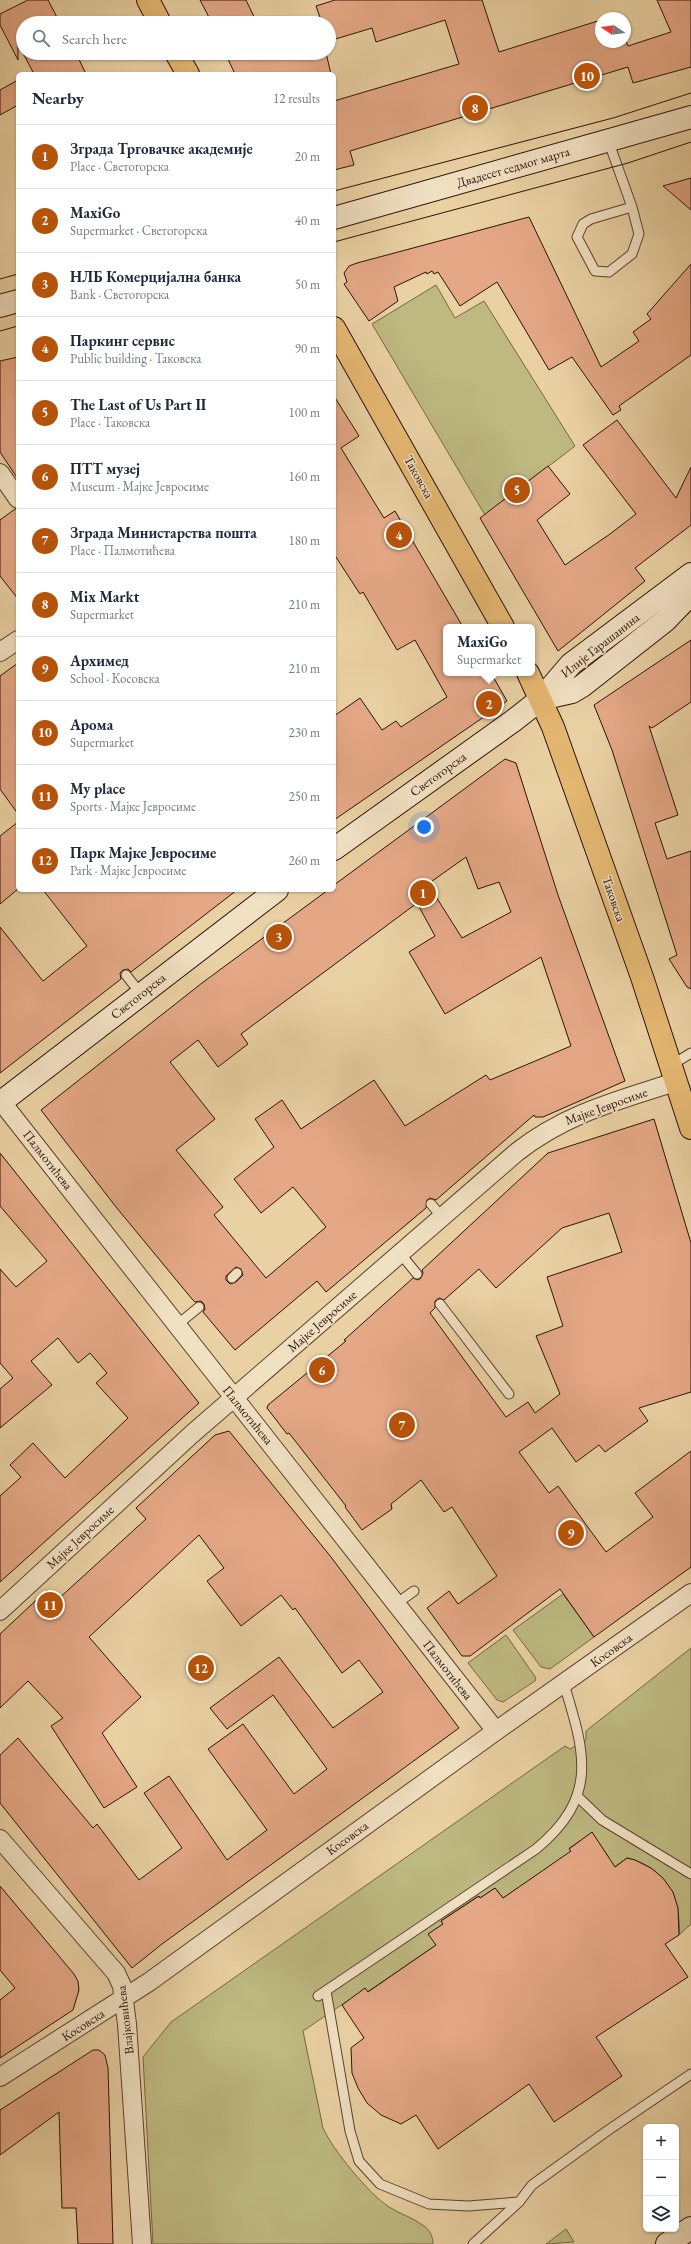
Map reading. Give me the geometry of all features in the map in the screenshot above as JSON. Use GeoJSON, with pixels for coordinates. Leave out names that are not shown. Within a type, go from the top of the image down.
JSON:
{"type":"FeatureCollection","features":[{"type":"Feature","properties":{"kind":"main road"},"geometry":{"type":"LineString","coordinates":[[148,0],[156,16]]}},
{"type":"Feature","properties":{"kind":"main road"},"geometry":{"type":"LineString","coordinates":[[180,60],[187,72]]}},
{"type":"Feature","properties":{"kind":"main road","name":"Таковска"},"geometry":{"type":"LineString","coordinates":[[336,332],[501,624]]}},
{"type":"Feature","properties":{"kind":"main road","name":"Таковска"},"geometry":{"type":"LineString","coordinates":[[530,676],[553,727],[613,895],[691,1128]]}},
{"type":"Feature","properties":{"kind":"street","name":"Двадесет седмог марта"},"geometry":{"type":"LineString","coordinates":[[336,217],[691,117]]}},
{"type":"Feature","properties":{"kind":"street"},"geometry":{"type":"LineString","coordinates":[[0,306],[16,302]]}},
{"type":"Feature","properties":{"kind":"street"},"geometry":{"type":"LineString","coordinates":[[0,473],[16,496]]}},
{"type":"Feature","properties":{"kind":"street","name":"Илије Гарашанина"},"geometry":{"type":"LineString","coordinates":[[541,699],[570,664],[691,574]]}},
{"type":"Feature","properties":{"kind":"street","name":"Илије Гарашанина"},"geometry":{"type":"LineString","coordinates":[[541,699],[572,692],[582,686],[666,620],[689,598]]}},
{"type":"Feature","properties":{"kind":"street"},"geometry":{"type":"LineString","coordinates":[[0,652],[16,641]]}},
{"type":"Feature","properties":{"kind":"street","name":"Светогорска"},"geometry":{"type":"LineString","coordinates":[[336,848],[541,699]]}},
{"type":"Feature","properties":{"kind":"street","name":"Светогорска"},"geometry":{"type":"LineString","coordinates":[[0,1101],[274,892]]}},
{"type":"Feature","properties":{"kind":"street","name":"Мајке Јевросиме"},"geometry":{"type":"LineString","coordinates":[[0,1611],[234,1397],[400,1253],[436,1210],[555,1125],[584,1111],[673,1074]]}},
{"type":"Feature","properties":{"kind":"street","name":"Палмотићева"},"geometry":{"type":"LineString","coordinates":[[0,1101],[496,1731]]}},
{"type":"Feature","properties":{"kind":"street","name":"Косовска"},"geometry":{"type":"LineString","coordinates":[[0,2077],[124,1998],[691,1593]]}},
{"type":"Feature","properties":{"kind":"street","name":"Влајковићева"},"geometry":{"type":"LineString","coordinates":[[0,1839],[116,1973],[120,1980],[124,1998],[142,2244]]}},
{"type":"Feature","properties":{"kind":"street"},"geometry":{"type":"LineString","coordinates":[[667,2244],[691,2228]]}},
{"type":"Feature","properties":{"kind":"lane"},"geometry":{"type":"LineString","coordinates":[[608,140],[632,207],[638,234],[632,254],[609,272],[595,271],[577,237],[584,224],[590,219],[632,207]]}},
{"type":"Feature","properties":{"kind":"lane"},"geometry":{"type":"LineString","coordinates":[[126,975],[141,994]]}},
{"type":"Feature","properties":{"kind":"lane"},"geometry":{"type":"LineString","coordinates":[[673,1074],[691,1053]]}},
{"type":"Feature","properties":{"kind":"lane"},"geometry":{"type":"LineString","coordinates":[[400,1253],[417,1274]]}},
{"type":"Feature","properties":{"kind":"lane"},"geometry":{"type":"LineString","coordinates":[[440,1304],[509,1394]]}},
{"type":"Feature","properties":{"kind":"lane"},"geometry":{"type":"LineString","coordinates":[[177,1326],[199,1307]]}},
{"type":"Feature","properties":{"kind":"lane"},"geometry":{"type":"LineString","coordinates":[[396,1604],[414,1591]]}},
{"type":"Feature","properties":{"kind":"lane"},"geometry":{"type":"LineString","coordinates":[[519,2202],[468,2206],[429,2204],[380,2184],[359,2161],[350,2131],[322,1993],[536,1849],[560,1827],[577,1796],[582,1748],[564,1684]]}},
{"type":"Feature","properties":{"kind":"lane"},"geometry":{"type":"LineString","coordinates":[[577,1796],[602,1820],[691,1874]]}},
{"type":"Feature","properties":{"kind":"lane"},"geometry":{"type":"LineString","coordinates":[[473,2244],[519,2202],[532,2185],[607,2130],[691,2074]]}},
{"type":"Feature","properties":{"kind":"shaded area"},"geometry":{"type":"Polygon","coordinates":[[[436,285],[455,318],[484,301],[575,446],[485,515],[372,324],[436,285]]]}},
{"type":"Feature","properties":{"kind":"shaded area"},"geometry":{"type":"Polygon","coordinates":[[[563,1594],[594,1637],[550,1669],[541,1667],[513,1630],[563,1594]]]}},
{"type":"Feature","properties":{"kind":"shaded area"},"geometry":{"type":"Polygon","coordinates":[[[506,1635],[536,1678],[535,1681],[503,1702],[497,1700],[468,1663],[506,1635]]]}},
{"type":"Feature","properties":{"kind":"shaded area"},"geometry":{"type":"Polygon","coordinates":[[[691,1648],[691,1924],[679,1935],[679,1922],[674,1897],[661,1876],[640,1862],[627,1858],[613,1868],[608,1856],[592,1833],[569,1848],[571,1852],[503,1898],[495,1888],[480,1898],[478,1896],[441,1921],[443,1924],[429,1934],[436,1945],[367,1992],[365,1989],[303,2031],[323,2128],[328,2137],[343,2159],[371,2192],[389,2207],[426,2228],[431,2234],[433,2244],[153,2244],[143,2057],[171,2022],[565,1746],[570,1749],[586,1740],[586,1731],[691,1648]]]}},
{"type":"Feature","properties":{"kind":"shaded area"},"geometry":{"type":"Polygon","coordinates":[[[566,2229],[574,2242],[546,2244],[566,2229]]]}},
{"type":"Feature","properties":{"kind":"building"},"geometry":{"type":"Polygon","coordinates":[[[28,0],[48,0],[56,16],[16,16],[16,56],[0,25],[0,14],[28,0]]]}},
{"type":"Feature","properties":{"kind":"building"},"geometry":{"type":"Polygon","coordinates":[[[200,0],[246,0],[254,16],[208,16],[200,0]]]}},
{"type":"Feature","properties":{"kind":"building"},"geometry":{"type":"Polygon","coordinates":[[[335,0],[482,0],[499,52],[595,22],[595,48],[631,48],[631,45],[671,32],[657,0],[691,0],[691,67],[633,83],[628,67],[350,151],[354,165],[336,170],[336,100],[459,64],[445,20],[376,42],[372,28],[336,39],[336,16],[320,16],[316,6],[335,0]]]}},
{"type":"Feature","properties":{"kind":"building"},"geometry":{"type":"Polygon","coordinates":[[[27,60],[79,60],[85,72],[33,72],[27,60]]]}},
{"type":"Feature","properties":{"kind":"building"},"geometry":{"type":"Polygon","coordinates":[[[228,60],[328,60],[331,72],[234,72],[228,60]]]}},
{"type":"Feature","properties":{"kind":"building"},"geometry":{"type":"Polygon","coordinates":[[[16,81],[16,106],[0,115],[0,90],[16,81]]]}},
{"type":"Feature","properties":{"kind":"building"},"geometry":{"type":"Polygon","coordinates":[[[691,178],[691,210],[663,186],[691,178]]]}},
{"type":"Feature","properties":{"kind":"building"},"geometry":{"type":"Polygon","coordinates":[[[529,217],[601,367],[639,341],[633,332],[651,319],[647,314],[691,264],[691,355],[619,406],[621,410],[613,415],[572,357],[549,370],[497,282],[460,306],[438,272],[434,274],[432,271],[427,274],[426,272],[394,287],[398,301],[369,321],[344,284],[347,282],[344,273],[349,266],[357,263],[529,217]]]}},
{"type":"Feature","properties":{"kind":"building"},"geometry":{"type":"Polygon","coordinates":[[[16,357],[16,476],[0,452],[0,361],[16,357]]]}},
{"type":"Feature","properties":{"kind":"building"},"geometry":{"type":"Polygon","coordinates":[[[336,399],[359,436],[341,448],[384,518],[395,511],[461,624],[443,624],[443,676],[493,676],[507,701],[336,819],[336,715],[360,698],[382,730],[396,721],[401,727],[447,697],[415,640],[397,650],[363,592],[360,594],[336,557],[336,399]]]}},
{"type":"Feature","properties":{"kind":"building"},"geometry":{"type":"Polygon","coordinates":[[[617,420],[676,498],[691,467],[691,525],[635,568],[645,581],[558,651],[480,518],[548,466],[570,494],[537,520],[565,565],[610,534],[636,514],[583,445],[617,420]]]}},
{"type":"Feature","properties":{"kind":"building"},"geometry":{"type":"Polygon","coordinates":[[[16,509],[16,596],[0,576],[0,520],[16,509]]]}},
{"type":"Feature","properties":{"kind":"building"},"geometry":{"type":"Polygon","coordinates":[[[691,640],[691,702],[652,728],[649,726],[678,815],[655,823],[667,859],[691,851],[691,989],[687,987],[669,959],[677,955],[612,750],[594,705],[691,640]]]}},
{"type":"Feature","properties":{"kind":"building"},"geometry":{"type":"Polygon","coordinates":[[[16,664],[16,811],[0,789],[0,676],[16,664]]]}},
{"type":"Feature","properties":{"kind":"building"},"geometry":{"type":"Polygon","coordinates":[[[505,759],[516,763],[558,895],[625,1081],[543,1117],[535,1117],[534,1115],[436,1200],[430,1198],[427,1200],[426,1208],[326,1292],[317,1281],[235,1350],[203,1312],[205,1309],[204,1304],[201,1301],[195,1302],[192,1299],[116,1207],[41,1110],[202,983],[325,892],[336,892],[336,884],[505,759]],[[466,857],[428,884],[462,938],[511,912],[499,882],[478,889],[466,857]],[[417,903],[241,1034],[248,1044],[218,1067],[198,1040],[170,1062],[215,1119],[176,1150],[223,1207],[214,1215],[266,1278],[326,1227],[293,1187],[261,1213],[234,1179],[274,1147],[255,1119],[282,1100],[301,1129],[374,1080],[405,1126],[486,1075],[490,1080],[571,1046],[541,957],[445,1014],[409,952],[435,936],[417,903]],[[236,1267],[226,1276],[226,1280],[230,1284],[236,1282],[243,1275],[241,1269],[236,1267]]]}},
{"type":"Feature","properties":{"kind":"building"},"geometry":{"type":"Polygon","coordinates":[[[16,824],[16,891],[0,904],[0,836],[16,824]]]}},
{"type":"Feature","properties":{"kind":"building"},"geometry":{"type":"Polygon","coordinates":[[[45,892],[234,892],[131,972],[128,969],[123,970],[120,973],[121,979],[0,1073],[0,927],[43,981],[87,946],[45,892]]]}},
{"type":"Feature","properties":{"kind":"building"},"geometry":{"type":"Polygon","coordinates":[[[654,1119],[691,1243],[691,1392],[639,1408],[648,1421],[605,1452],[599,1445],[576,1462],[552,1428],[519,1452],[549,1493],[558,1486],[606,1552],[653,1517],[635,1493],[691,1451],[691,1567],[594,1637],[560,1589],[470,1656],[462,1656],[427,1608],[449,1591],[458,1604],[497,1576],[452,1507],[444,1512],[421,1480],[391,1504],[392,1509],[362,1530],[345,1507],[346,1506],[289,1433],[287,1434],[267,1408],[268,1405],[346,1341],[344,1340],[413,1278],[418,1280],[421,1278],[423,1273],[422,1270],[548,1153],[654,1119]],[[609,1213],[562,1228],[496,1288],[479,1269],[444,1300],[439,1298],[435,1301],[435,1308],[430,1313],[506,1417],[528,1402],[535,1413],[560,1394],[536,1336],[563,1326],[547,1277],[622,1252],[609,1213]]]}},
{"type":"Feature","properties":{"kind":"building"},"geometry":{"type":"Polygon","coordinates":[[[0,1153],[199,1403],[0,1582],[0,1496],[21,1477],[10,1465],[33,1443],[65,1478],[128,1418],[96,1383],[107,1373],[90,1353],[78,1363],[58,1338],[31,1361],[52,1385],[0,1428],[0,1389],[13,1378],[0,1363],[0,1269],[16,1287],[47,1261],[0,1206],[0,1153]]]}},
{"type":"Feature","properties":{"kind":"building"},"geometry":{"type":"Polygon","coordinates":[[[229,1431],[331,1557],[459,1728],[162,1944],[132,1968],[0,1803],[0,1755],[18,1738],[93,1828],[97,1824],[139,1880],[182,1848],[144,1793],[169,1776],[227,1860],[267,1830],[208,1749],[243,1724],[294,1794],[327,1769],[273,1695],[227,1729],[210,1708],[279,1657],[333,1728],[383,1692],[359,1660],[342,1673],[295,1608],[293,1610],[281,1595],[241,1626],[207,1581],[224,1568],[199,1535],[89,1637],[141,1697],[102,1733],[137,1787],[104,1808],[51,1726],[63,1718],[28,1681],[0,1708],[0,1634],[47,1590],[56,1601],[146,1519],[136,1508],[215,1435],[229,1431]]]}},
{"type":"Feature","properties":{"kind":"building"},"geometry":{"type":"Polygon","coordinates":[[[592,1832],[615,1867],[627,1858],[635,1860],[651,1868],[663,1878],[673,1892],[678,1908],[679,1935],[665,1944],[688,1977],[596,2037],[622,2076],[554,2122],[529,2084],[438,2149],[416,2115],[401,2124],[381,2115],[367,2103],[358,2088],[352,2073],[351,2048],[364,2038],[342,2005],[365,1988],[368,1992],[436,1945],[428,1934],[443,1924],[441,1921],[479,1896],[480,1898],[495,1888],[503,1898],[571,1851],[569,1849],[592,1832]]]}},
{"type":"Feature","properties":{"kind":"building"},"geometry":{"type":"Polygon","coordinates":[[[0,1886],[74,1974],[78,1981],[79,1990],[73,2010],[0,2058],[0,2000],[15,1988],[0,1970],[0,1886]]]}},
{"type":"Feature","properties":{"kind":"building"},"geometry":{"type":"Polygon","coordinates":[[[93,2050],[99,2050],[105,2055],[108,2068],[113,2244],[78,2244],[76,2208],[62,2208],[59,2112],[0,2155],[0,2110],[93,2050]]]}},
{"type":"Feature","properties":{"kind":"tram line"},"geometry":{"type":"LineString","coordinates":[[336,190],[613,118],[691,93]]}},
{"type":"Feature","properties":{"kind":"tram line"},"geometry":{"type":"LineString","coordinates":[[336,241],[628,163],[691,142]]}},
{"type":"Feature","properties":{"kind":"tram line"},"geometry":{"type":"LineString","coordinates":[[0,279],[16,275]]}},
{"type":"Feature","properties":{"kind":"tram line"},"geometry":{"type":"LineString","coordinates":[[0,331],[16,327]]}},
{"type":"Feature","properties":{"kind":"place","name":"Арома"},"geometry":{"type":"Point","coordinates":[587,76]}},
{"type":"Feature","properties":{"kind":"place","name":"Mix Markt"},"geometry":{"type":"Point","coordinates":[475,108]}},
{"type":"Feature","properties":{"kind":"place","name":"The Last of Us Part II"},"geometry":{"type":"Point","coordinates":[517,490]}},
{"type":"Feature","properties":{"kind":"place","name":"Паркинг сервис"},"geometry":{"type":"Point","coordinates":[399,535]}},
{"type":"Feature","properties":{"kind":"place","name":"MaxiGo"},"geometry":{"type":"Point","coordinates":[489,704]}},
{"type":"Feature","properties":{"kind":"place","name":"Зграда Трговачке академије"},"geometry":{"type":"Point","coordinates":[423,893]}},
{"type":"Feature","properties":{"kind":"place","name":"НЛБ Комерцијална банка"},"geometry":{"type":"Point","coordinates":[279,937]}},
{"type":"Feature","properties":{"kind":"place","name":"ПТТ музеј"},"geometry":{"type":"Point","coordinates":[322,1370]}},
{"type":"Feature","properties":{"kind":"place","name":"Зграда Министарства пошта"},"geometry":{"type":"Point","coordinates":[402,1425]}},
{"type":"Feature","properties":{"kind":"place","name":"Архимед"},"geometry":{"type":"Point","coordinates":[571,1533]}},
{"type":"Feature","properties":{"kind":"place","name":"My place"},"geometry":{"type":"Point","coordinates":[50,1605]}},
{"type":"Feature","properties":{"kind":"place","name":"Парк Мајке Јевросиме"},"geometry":{"type":"Point","coordinates":[201,1668]}}]}
